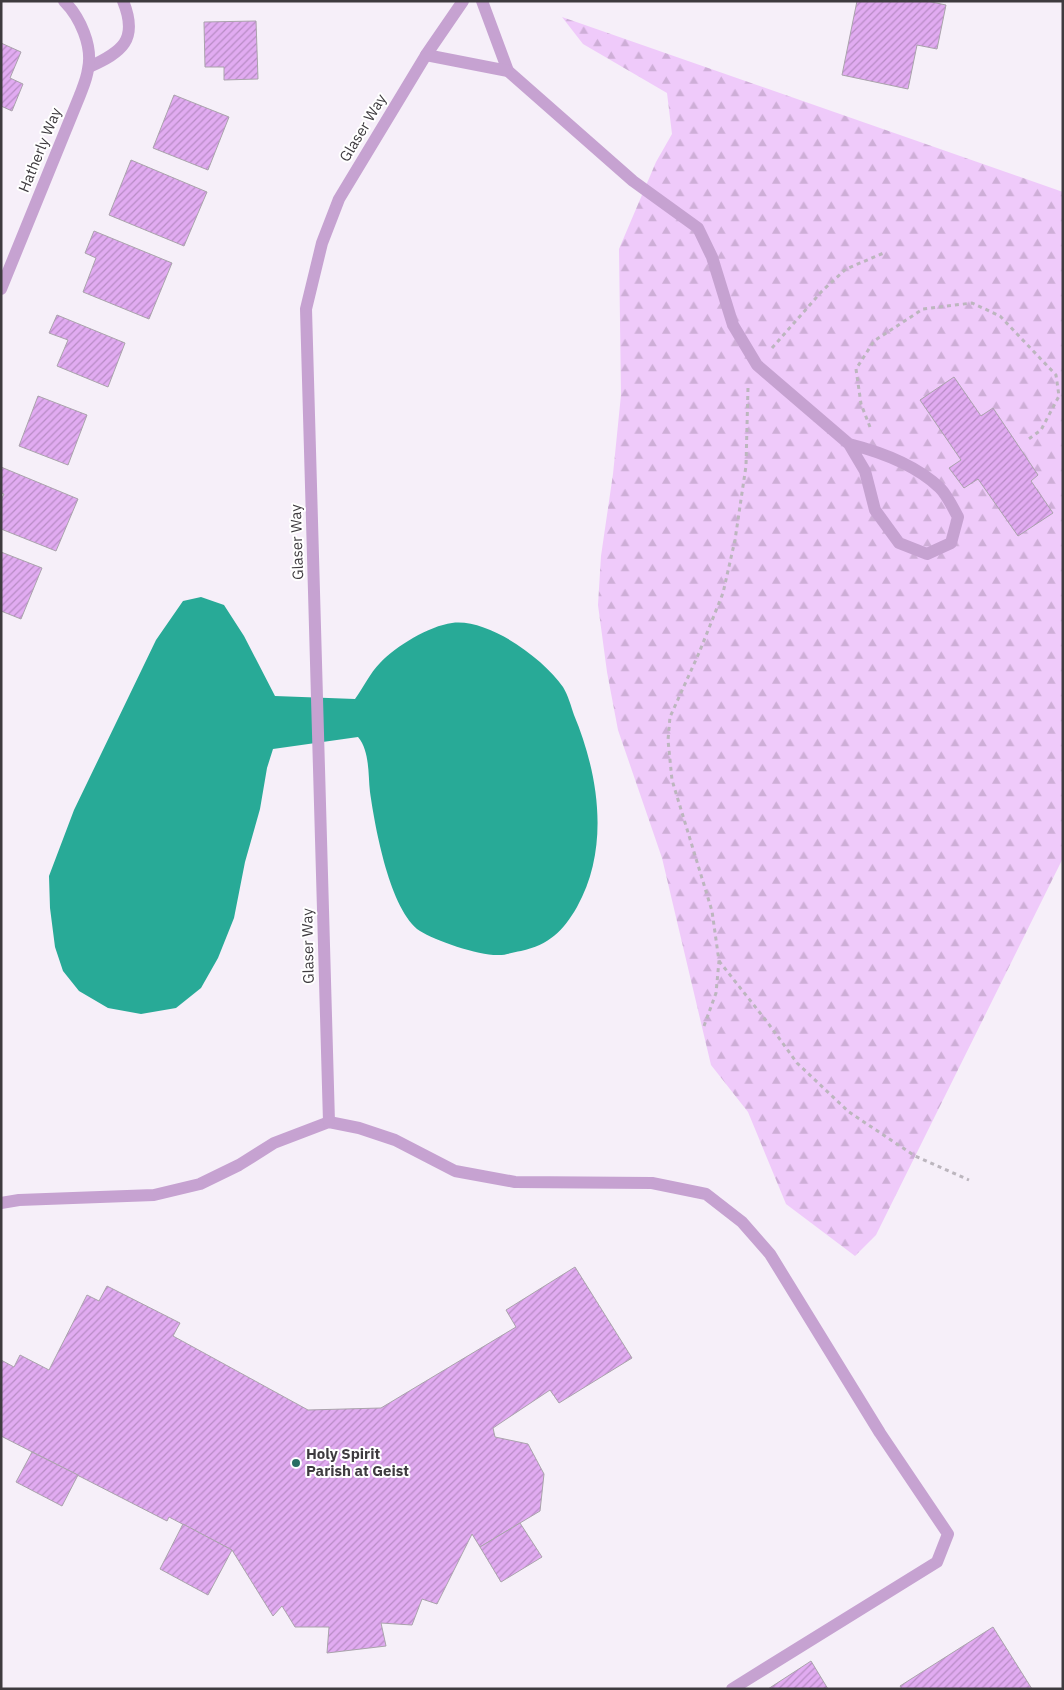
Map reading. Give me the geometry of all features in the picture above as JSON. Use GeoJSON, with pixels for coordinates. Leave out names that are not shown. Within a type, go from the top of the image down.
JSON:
{"type":"FeatureCollection","features":[{"type":"Feature","properties":{"kind":"street","name":"Hatherly Way"},"geometry":{"type":"LineString","coordinates":[[1,289],[80,96],[89,67],[87,44],[79,21],[64,1]]}},
{"type":"Feature","properties":{"kind":"street"},"geometry":{"type":"LineString","coordinates":[[89,67],[112,57],[122,49],[130,23],[123,1]]}},
{"type":"Feature","properties":{"kind":"street","name":"Glaser Way"},"geometry":{"type":"LineString","coordinates":[[329,1122],[306,309],[322,243],[339,199],[426,55],[463,1]]}},
{"type":"Feature","properties":{"kind":"street"},"geometry":{"type":"LineString","coordinates":[[482,1],[508,72],[633,181],[698,228],[712,257],[733,326],[757,365],[849,444],[865,471],[875,510],[899,543],[927,554],[951,543],[958,517],[940,488],[902,462],[878,451],[849,444]]}},
{"type":"Feature","properties":{"kind":"street"},"geometry":{"type":"LineString","coordinates":[[426,55],[508,72]]}},
{"type":"Feature","properties":{"kind":"street"},"geometry":{"type":"LineString","coordinates":[[1,1204],[19,1200],[154,1194],[200,1184],[239,1165],[274,1143],[329,1122],[359,1128],[395,1140],[455,1171],[515,1182],[652,1183],[706,1194],[742,1222],[770,1254],[875,1425],[948,1534],[937,1562],[732,1689]]}},
{"type":"Feature","properties":{"kind":"path"},"geometry":{"type":"LineString","coordinates":[[704,1026],[716,993],[719,961],[712,911],[672,780],[668,740],[670,717],[699,653],[723,593],[735,540],[746,466],[747,388],[757,365],[822,291],[846,269],[886,252]]}},
{"type":"Feature","properties":{"kind":"path"},"geometry":{"type":"LineString","coordinates":[[878,451],[861,404],[856,369],[874,340],[922,309],[972,303],[1000,316],[1056,375],[1059,396],[1041,430],[1026,441]]}},
{"type":"Feature","properties":{"kind":"path"},"geometry":{"type":"LineString","coordinates":[[719,961],[797,1063],[849,1112],[915,1156],[969,1180]]}},
{"type":"Feature","properties":{"kind":"green space"},"geometry":{"type":"Polygon","coordinates":[[[562,17],[1063,192],[1063,858],[876,1235],[855,1256],[786,1204],[748,1112],[711,1065],[662,858],[618,730],[607,672],[598,605],[601,556],[613,474],[621,395],[619,249],[656,162],[672,134],[667,93],[583,44],[562,17]]]}},
{"type":"Feature","properties":{"kind":"shaded area"},"geometry":{"type":"Polygon","coordinates":[[[201,597],[224,605],[244,636],[275,696],[355,699],[376,667],[395,650],[423,632],[452,623],[466,623],[498,633],[514,642],[542,664],[563,687],[583,738],[595,787],[597,811],[594,861],[577,907],[561,930],[540,945],[504,955],[491,955],[458,947],[436,939],[420,931],[409,921],[392,887],[380,846],[372,807],[367,756],[358,737],[273,749],[267,768],[260,809],[245,862],[234,918],[218,958],[201,988],[176,1008],[141,1014],[108,1008],[79,991],[63,971],[55,947],[50,908],[49,876],[74,810],[156,640],[183,601],[201,597]]]}},
{"type":"Feature","properties":{"kind":"building"},"geometry":{"type":"Polygon","coordinates":[[[857,1],[927,1],[946,5],[937,49],[917,45],[908,89],[842,75],[857,1]]]}},
{"type":"Feature","properties":{"kind":"building"},"geometry":{"type":"Polygon","coordinates":[[[256,21],[258,79],[224,80],[224,67],[205,67],[204,22],[256,21]]]}},
{"type":"Feature","properties":{"kind":"building"},"geometry":{"type":"Polygon","coordinates":[[[1,43],[21,52],[10,78],[23,84],[12,111],[1,106],[1,43]]]}},
{"type":"Feature","properties":{"kind":"building"},"geometry":{"type":"Polygon","coordinates":[[[174,95],[229,117],[208,170],[153,148],[174,95]]]}},
{"type":"Feature","properties":{"kind":"building"},"geometry":{"type":"Polygon","coordinates":[[[131,160],[207,192],[184,246],[109,215],[131,160]]]}},
{"type":"Feature","properties":{"kind":"building"},"geometry":{"type":"Polygon","coordinates":[[[94,231],[172,263],[149,319],[83,292],[96,258],[85,253],[94,231]]]}},
{"type":"Feature","properties":{"kind":"building"},"geometry":{"type":"Polygon","coordinates":[[[57,315],[125,343],[108,387],[57,366],[68,340],[49,333],[57,315]]]}},
{"type":"Feature","properties":{"kind":"building"},"geometry":{"type":"Polygon","coordinates":[[[954,377],[981,416],[993,408],[1038,475],[1031,481],[1053,513],[1018,536],[978,479],[964,488],[949,468],[961,460],[920,400],[954,377]]]}},
{"type":"Feature","properties":{"kind":"building"},"geometry":{"type":"Polygon","coordinates":[[[38,396],[87,415],[68,465],[19,446],[38,396]]]}},
{"type":"Feature","properties":{"kind":"building"},"geometry":{"type":"Polygon","coordinates":[[[1,467],[78,499],[56,551],[1,529],[1,500],[4,494],[1,493],[1,467]]]}},
{"type":"Feature","properties":{"kind":"building"},"geometry":{"type":"Polygon","coordinates":[[[1,552],[42,568],[21,619],[1,611],[1,552]]]}},
{"type":"Feature","properties":{"kind":"building","name":"Holy Spirit Parish at Geist"},"geometry":{"type":"Polygon","coordinates":[[[575,1267],[632,1358],[559,1403],[550,1390],[493,1428],[495,1437],[528,1444],[544,1474],[540,1511],[480,1547],[472,1534],[437,1604],[422,1599],[412,1625],[381,1623],[386,1646],[327,1653],[329,1627],[295,1627],[282,1606],[273,1616],[232,1550],[169,1517],[167,1521],[1,1436],[1,1360],[14,1367],[20,1355],[49,1370],[87,1295],[99,1301],[107,1286],[180,1323],[173,1336],[308,1410],[381,1408],[516,1327],[506,1310],[575,1267]]]}},
{"type":"Feature","properties":{"kind":"building"},"geometry":{"type":"Polygon","coordinates":[[[32,1452],[78,1475],[62,1506],[16,1482],[32,1452]]]}},
{"type":"Feature","properties":{"kind":"building"},"geometry":{"type":"Polygon","coordinates":[[[520,1523],[542,1557],[501,1582],[480,1547],[520,1523]]]}},
{"type":"Feature","properties":{"kind":"building"},"geometry":{"type":"Polygon","coordinates":[[[183,1524],[232,1550],[208,1595],[160,1569],[183,1524]]]}},
{"type":"Feature","properties":{"kind":"building"},"geometry":{"type":"Polygon","coordinates":[[[993,1627],[1032,1689],[902,1689],[900,1686],[993,1627]]]}},
{"type":"Feature","properties":{"kind":"building"},"geometry":{"type":"Polygon","coordinates":[[[811,1661],[828,1689],[768,1689],[811,1661]]]}},
{"type":"Feature","properties":{"kind":"place","name":"Holy Spirit Parish at Geist"},"geometry":{"type":"Point","coordinates":[296,1463]}}]}
